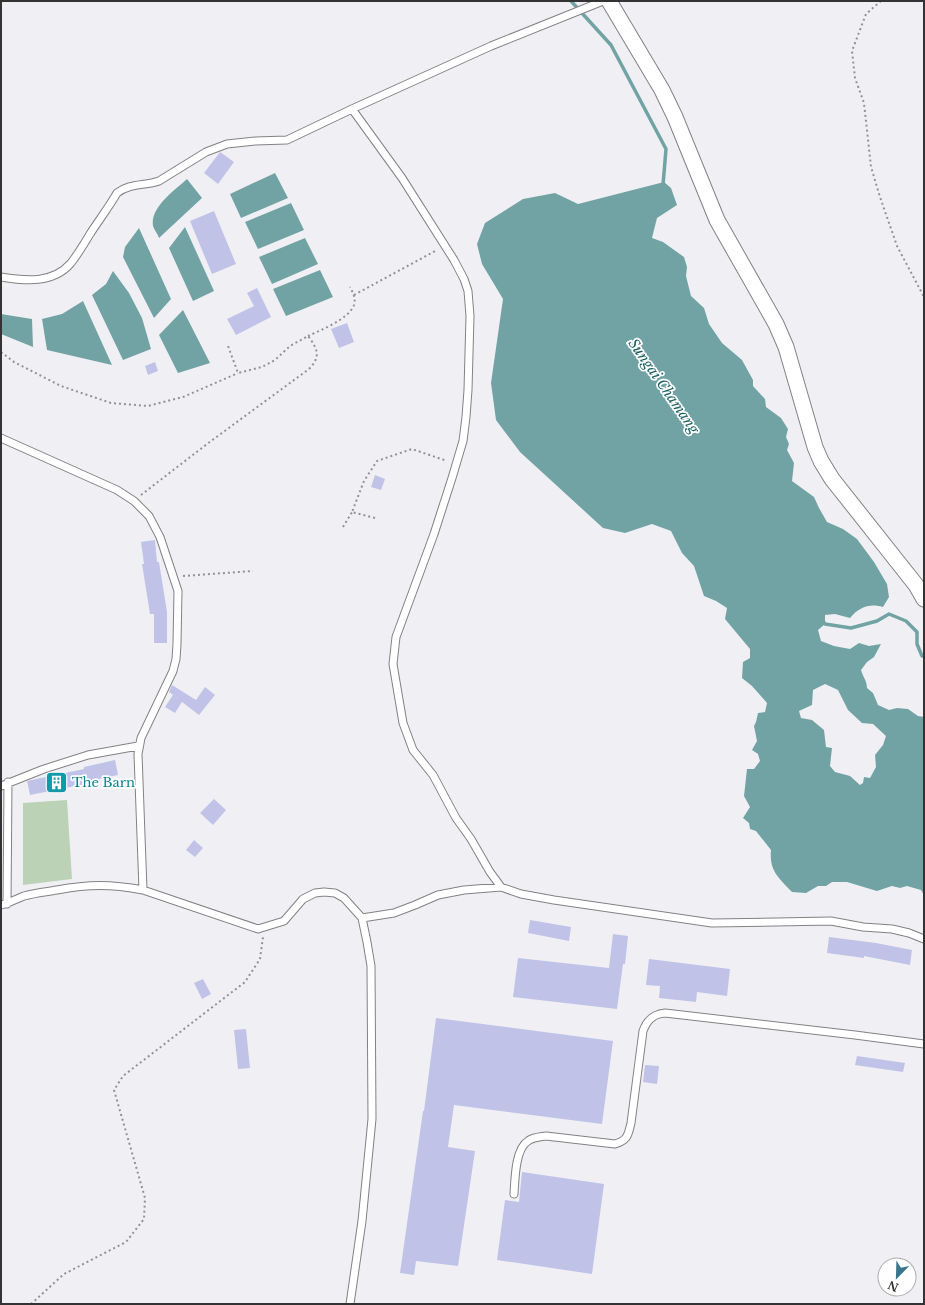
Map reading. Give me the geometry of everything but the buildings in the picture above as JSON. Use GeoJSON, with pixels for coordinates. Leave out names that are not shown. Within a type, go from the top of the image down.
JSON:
{"type":"FeatureCollection","features":[{"type":"Feature","properties":{"kind":"street"},"geometry":{"type":"LineString","coordinates":[[609,1],[662,90],[675,117],[717,220],[779,329],[786,347],[813,440],[821,461],[832,479],[916,585],[924,599]]}},
{"type":"Feature","properties":{"kind":"lane"},"geometry":{"type":"LineString","coordinates":[[1,277],[38,280],[58,273],[70,264],[117,193],[122,189],[129,186],[150,184],[159,181],[206,152],[227,144],[255,140],[287,140],[352,108],[491,46],[603,1]]}},
{"type":"Feature","properties":{"kind":"lane"},"geometry":{"type":"LineString","coordinates":[[352,108],[402,178],[445,246],[464,279],[468,291],[468,390],[462,441],[434,534],[401,621],[396,637],[392,664],[403,723],[413,750],[433,775],[456,818],[471,839],[501,888]]}},
{"type":"Feature","properties":{"kind":"lane"},"geometry":{"type":"LineString","coordinates":[[1,438],[117,490],[134,501],[146,512],[160,536],[174,576],[178,591],[176,659],[173,671],[138,746],[143,890]]}},
{"type":"Feature","properties":{"kind":"lane"},"geometry":{"type":"LineString","coordinates":[[1,786],[44,769],[88,755],[138,746]]}},
{"type":"Feature","properties":{"kind":"lane"},"geometry":{"type":"LineString","coordinates":[[8,782],[4,904],[24,896],[82,886],[124,886],[143,890],[258,929],[284,921],[304,899],[315,893],[324,892],[335,893],[344,898],[362,918],[371,966],[373,1062],[372,1119],[362,1221],[350,1304]]}},
{"type":"Feature","properties":{"kind":"lane"},"geometry":{"type":"LineString","coordinates":[[362,918],[394,913],[438,895],[464,890],[501,888],[521,894],[554,900],[712,923],[831,921],[862,927],[909,933],[924,939]]}},
{"type":"Feature","properties":{"kind":"lane"},"geometry":{"type":"LineString","coordinates":[[514,1194],[518,1156],[522,1146],[536,1137],[546,1136],[615,1144],[625,1139],[628,1135],[631,1123],[643,1030],[647,1021],[652,1016],[665,1013],[924,1044]]}},
{"type":"Feature","properties":{"kind":"path"},"geometry":{"type":"LineString","coordinates":[[881,1],[866,14],[852,51],[855,78],[864,103],[871,167],[880,197],[898,246],[924,297]]}},
{"type":"Feature","properties":{"kind":"path"},"geometry":{"type":"LineString","coordinates":[[354,295],[445,246]]}},
{"type":"Feature","properties":{"kind":"path"},"geometry":{"type":"LineString","coordinates":[[1,352],[14,362],[61,386],[111,403],[148,406],[183,397],[238,372],[262,367],[275,360],[290,346],[346,316],[354,305],[354,295],[350,287]]}},
{"type":"Feature","properties":{"kind":"path"},"geometry":{"type":"LineString","coordinates":[[134,501],[314,363],[317,351],[308,336]]}},
{"type":"Feature","properties":{"kind":"path"},"geometry":{"type":"LineString","coordinates":[[228,346],[238,372]]}},
{"type":"Feature","properties":{"kind":"path"},"geometry":{"type":"LineString","coordinates":[[343,527],[352,512],[364,481],[377,461],[412,449],[456,465]]}},
{"type":"Feature","properties":{"kind":"path"},"geometry":{"type":"LineString","coordinates":[[352,512],[375,518]]}},
{"type":"Feature","properties":{"kind":"path"},"geometry":{"type":"LineString","coordinates":[[174,576],[253,571]]}},
{"type":"Feature","properties":{"kind":"path"},"geometry":{"type":"LineString","coordinates":[[31,1304],[64,1274],[126,1242],[144,1219],[145,1198],[114,1090],[123,1076],[245,982],[260,959],[264,928]]}},
{"type":"Feature","properties":{"kind":"green space"},"geometry":{"type":"Polygon","coordinates":[[[67,800],[72,879],[23,885],[23,803],[67,800]]]}},
{"type":"Feature","properties":{"kind":"water"},"geometry":{"type":"Polygon","coordinates":[[[275,173],[288,198],[241,218],[230,194],[275,173]]]}},
{"type":"Feature","properties":{"kind":"water"},"geometry":{"type":"Polygon","coordinates":[[[187,179],[202,198],[159,238],[153,226],[155,212],[164,200],[187,179]]]}},
{"type":"Feature","properties":{"kind":"water"},"geometry":{"type":"Polygon","coordinates":[[[664,182],[671,188],[677,205],[657,218],[652,238],[663,242],[684,257],[687,267],[686,276],[691,296],[704,308],[709,324],[722,343],[742,360],[753,380],[753,386],[765,399],[766,407],[781,418],[788,429],[786,437],[789,444],[787,450],[794,463],[792,481],[814,497],[827,522],[843,529],[857,539],[874,562],[887,584],[889,597],[883,607],[874,605],[865,607],[857,611],[850,618],[835,614],[825,615],[825,624],[818,630],[821,641],[834,646],[850,649],[859,643],[869,646],[881,644],[874,657],[867,662],[861,670],[867,688],[873,693],[878,705],[889,710],[897,708],[908,709],[918,716],[924,717],[924,895],[921,890],[907,886],[900,888],[892,886],[877,891],[847,882],[832,882],[826,886],[818,886],[806,893],[792,892],[773,869],[771,850],[756,831],[750,829],[749,823],[743,818],[750,807],[744,796],[747,769],[754,769],[760,761],[758,754],[752,750],[757,741],[754,726],[758,713],[765,712],[767,703],[752,686],[742,678],[743,662],[750,658],[750,649],[725,619],[727,608],[704,596],[694,566],[682,553],[671,531],[652,524],[625,533],[603,528],[520,452],[496,420],[491,383],[503,299],[482,264],[477,244],[485,223],[523,199],[555,193],[578,204],[664,182]],[[825,684],[813,690],[812,705],[799,711],[801,718],[812,720],[824,730],[826,747],[832,748],[830,766],[835,772],[850,776],[860,785],[863,783],[864,777],[870,778],[876,767],[875,755],[883,745],[886,736],[873,724],[862,723],[848,710],[838,690],[825,684]]]}},
{"type":"Feature","properties":{"kind":"water"},"geometry":{"type":"Polygon","coordinates":[[[291,203],[304,230],[258,249],[245,222],[291,203]]]}},
{"type":"Feature","properties":{"kind":"water"},"geometry":{"type":"Polygon","coordinates":[[[185,227],[214,291],[193,301],[169,248],[185,227]]]}},
{"type":"Feature","properties":{"kind":"water"},"geometry":{"type":"Polygon","coordinates":[[[139,228],[171,299],[154,318],[123,257],[125,247],[139,228]]]}},
{"type":"Feature","properties":{"kind":"water"},"geometry":{"type":"Polygon","coordinates":[[[305,238],[318,264],[272,284],[259,257],[305,238]]]}},
{"type":"Feature","properties":{"kind":"water"},"geometry":{"type":"Polygon","coordinates":[[[320,270],[333,297],[286,316],[273,289],[320,270]]]}},
{"type":"Feature","properties":{"kind":"water"},"geometry":{"type":"Polygon","coordinates":[[[113,271],[129,293],[142,318],[151,349],[123,360],[92,295],[106,284],[113,271]]]}},
{"type":"Feature","properties":{"kind":"water"},"geometry":{"type":"Polygon","coordinates":[[[83,301],[112,365],[47,350],[42,319],[62,314],[83,301]]]}},
{"type":"Feature","properties":{"kind":"water"},"geometry":{"type":"Polygon","coordinates":[[[183,310],[210,363],[178,373],[159,335],[183,310]]]}},
{"type":"Feature","properties":{"kind":"water"},"geometry":{"type":"Polygon","coordinates":[[[1,314],[32,319],[33,347],[1,334],[1,314]]]}},
{"type":"Feature","properties":{"kind":"waterway","name":"Sungai Chamang"},"geometry":{"type":"LineString","coordinates":[[571,1],[611,45],[666,149],[663,185]]}},
{"type":"Feature","properties":{"kind":"waterway","name":"Sungai Chamang"},"geometry":{"type":"LineString","coordinates":[[823,621],[825,624],[851,628],[877,621],[889,614],[906,621],[917,632],[917,644],[922,656],[924,656]]}},
{"type":"Feature","properties":{"kind":"place","name":"The Barn"},"geometry":{"type":"Point","coordinates":[56,782]}}]}
